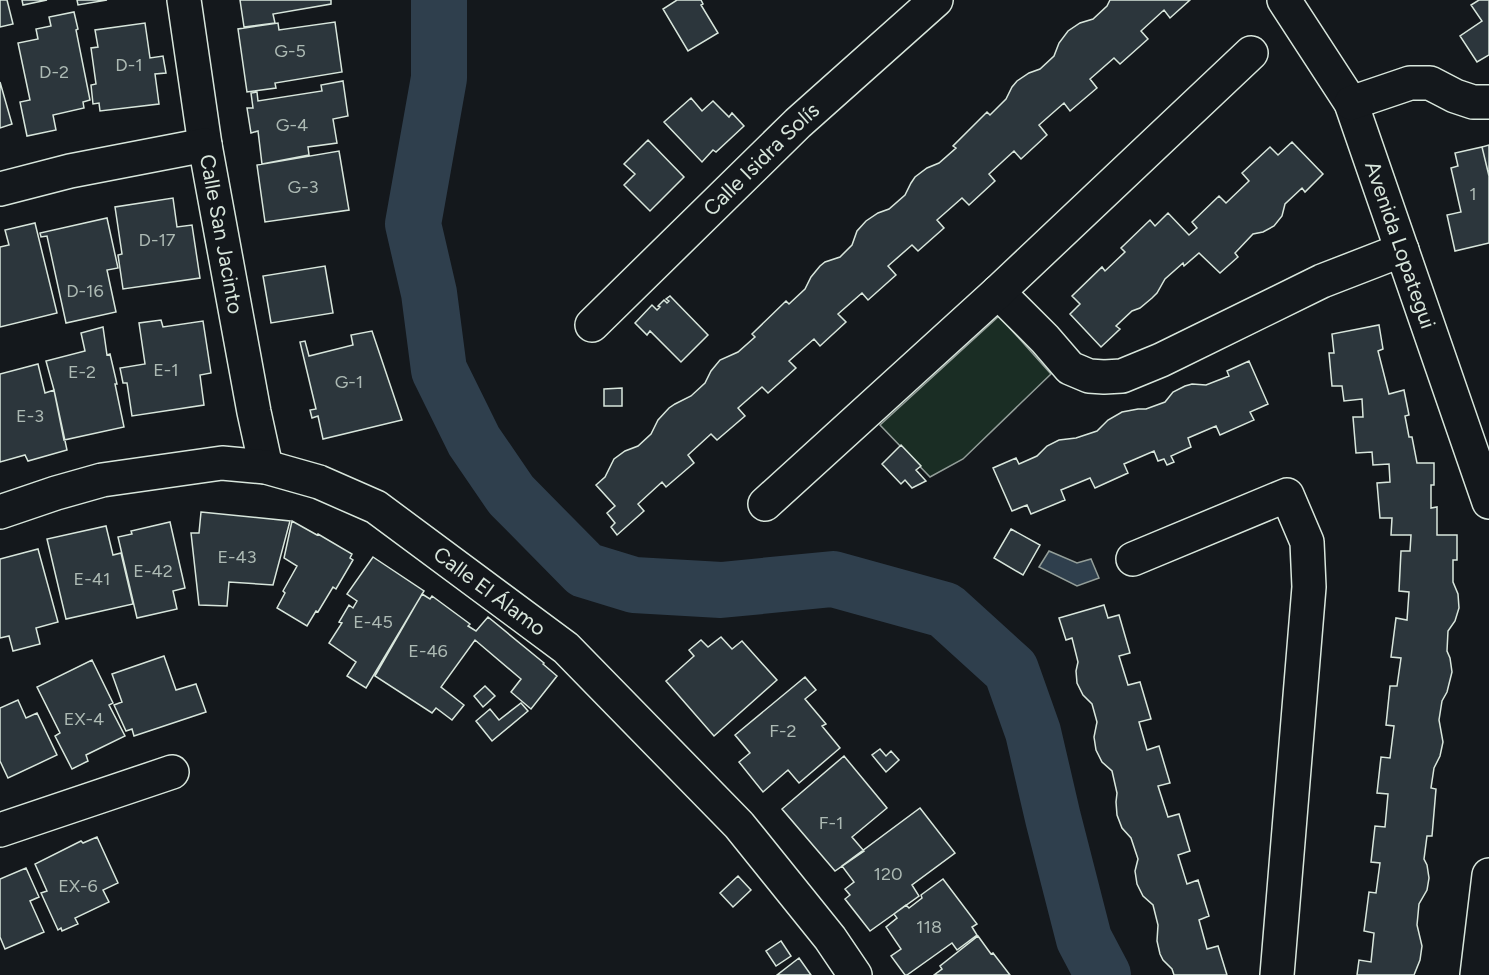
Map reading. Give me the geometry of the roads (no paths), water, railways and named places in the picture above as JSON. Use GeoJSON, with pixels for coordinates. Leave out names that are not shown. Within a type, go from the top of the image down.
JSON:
{"type":"FeatureCollection","features":[{"type":"Feature","properties":{"kind":"street","name":"Calle San Jacinto"},"geometry":{"type":"LineString","coordinates":[[184,0],[205,145],[266,467]]}},
{"type":"Feature","properties":{"kind":"street","name":"Calle Isidra Solís"},"geometry":{"type":"LineString","coordinates":[[591,325],[798,123],[936,0]]}},
{"type":"Feature","properties":{"kind":"street","name":"Avenida Lopategui"},"geometry":{"type":"LineString","coordinates":[[1284,0],[1351,103],[1489,502]]}},
{"type":"Feature","properties":{"kind":"street"},"geometry":{"type":"LineString","coordinates":[[765,504],[998,292],[1251,53]]}},
{"type":"Feature","properties":{"kind":"street"},"geometry":{"type":"LineString","coordinates":[[1351,103],[1410,83],[1430,83],[1473,102],[1489,102]]}},
{"type":"Feature","properties":{"kind":"street"},"geometry":{"type":"LineString","coordinates":[[0,189],[70,171],[205,145]]}},
{"type":"Feature","properties":{"kind":"street"},"geometry":{"type":"LineString","coordinates":[[998,292],[1070,368],[1089,376],[1122,376],[1161,360],[1322,281],[1401,250]]}},
{"type":"Feature","properties":{"kind":"street","name":"Calle El Álamo"},"geometry":{"type":"LineString","coordinates":[[0,512],[102,480],[222,463],[266,467],[319,482],[376,507],[566,648],[739,825],[830,938],[855,975]]}},
{"type":"Feature","properties":{"kind":"street"},"geometry":{"type":"LineString","coordinates":[[1132,559],[1287,495],[1307,542],[1309,587],[1278,975]]}},
{"type":"Feature","properties":{"kind":"street"},"geometry":{"type":"LineString","coordinates":[[0,830],[172,772]]}},
{"type":"Feature","properties":{"kind":"street"},"geometry":{"type":"LineString","coordinates":[[1477,975],[1489,875]]}},
{"type":"Feature","properties":{"kind":"water"},"geometry":{"type":"Polygon","coordinates":[[[1049,551],[1077,563],[1091,559],[1099,578],[1077,586],[1039,567],[1049,551]]]}},
{"type":"Feature","properties":{"kind":"waterway"},"geometry":{"type":"LineString","coordinates":[[439,0],[439,78],[413,224],[429,293],[439,370],[474,441],[511,495],[585,570],[634,585],[721,590],[833,579],[945,610],[1011,670],[1033,732],[1084,939],[1103,975]]}}]}
